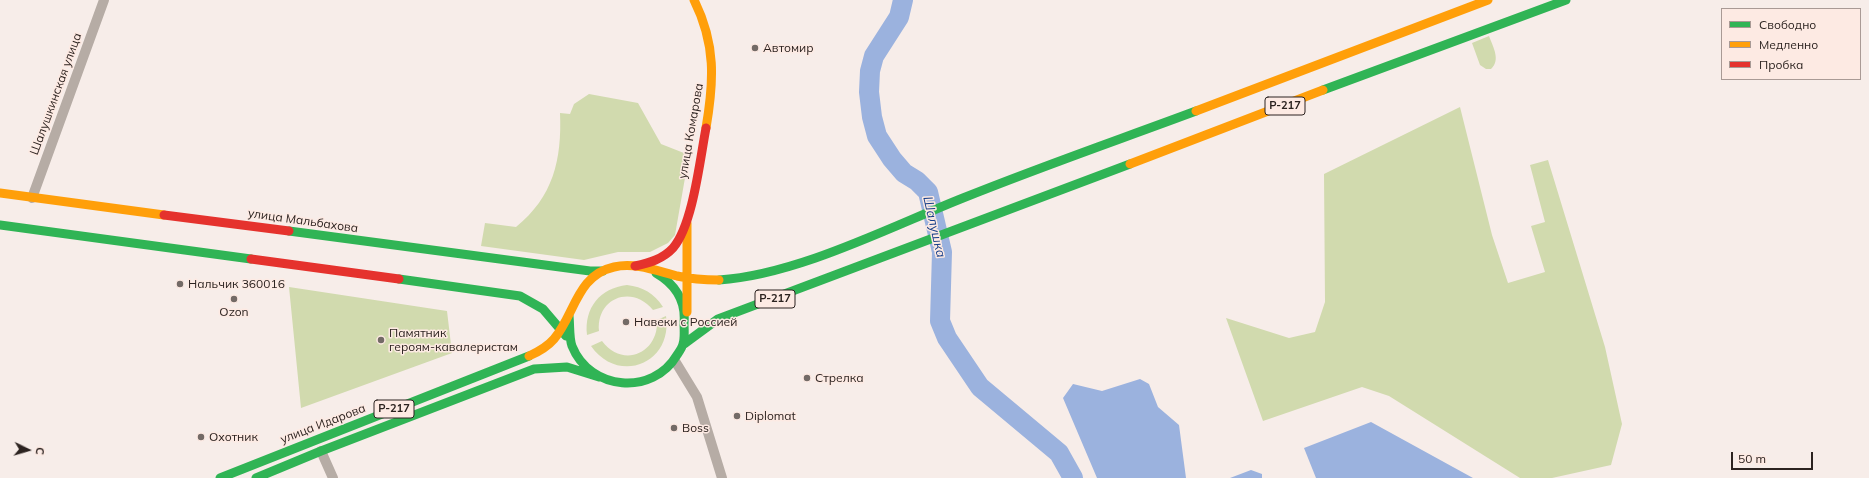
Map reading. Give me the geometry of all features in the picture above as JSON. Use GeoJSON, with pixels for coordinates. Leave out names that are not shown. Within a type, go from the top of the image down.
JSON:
{"type":"FeatureCollection","features":[{"type":"Feature","properties":{"kind":"main road","name":"улица Комарова"},"geometry":{"type":"LineString","coordinates":[[687,220],[709,110],[712,80],[712,56],[707,31],[694,0]]}},
{"type":"Feature","properties":{"kind":"main road","name":"Р-217"},"geometry":{"type":"LineString","coordinates":[[687,278],[727,279],[763,273],[798,263],[992,186],[1254,90],[1488,0]]}},
{"type":"Feature","properties":{"kind":"main road","name":"Р-217"},"geometry":{"type":"LineString","coordinates":[[687,325],[685,310],[680,296],[671,284],[659,274],[646,268],[635,266],[613,267],[603,270],[590,279],[579,290],[572,304],[568,324],[571,344],[578,357],[587,368],[599,377],[614,383],[637,383],[648,381],[663,373],[675,361],[684,344],[705,326],[718,320],[1004,213],[1415,55],[1566,0]]}},
{"type":"Feature","properties":{"kind":"main road","name":"улица Мальбахова"},"geometry":{"type":"LineString","coordinates":[[0,193],[590,271],[603,270]]}},
{"type":"Feature","properties":{"kind":"main road"},"geometry":{"type":"LineString","coordinates":[[635,266],[650,263],[662,257],[673,248],[687,220]]}},
{"type":"Feature","properties":{"kind":"main road"},"geometry":{"type":"LineString","coordinates":[[684,344],[687,325],[687,220]]}},
{"type":"Feature","properties":{"kind":"main road"},"geometry":{"type":"LineString","coordinates":[[0,225],[511,294],[532,301],[553,318],[571,344]]}},
{"type":"Feature","properties":{"kind":"main road"},"geometry":{"type":"LineString","coordinates":[[646,268],[687,278]]}},
{"type":"Feature","properties":{"kind":"main road","name":"улица Идарова"},"geometry":{"type":"LineString","coordinates":[[220,478],[531,355],[554,339],[572,304]]}},
{"type":"Feature","properties":{"kind":"main road","name":"улица Идарова"},"geometry":{"type":"LineString","coordinates":[[256,478],[321,451],[534,369],[559,366],[572,367],[599,377]]}},
{"type":"Feature","properties":{"kind":"street","name":"Шалушкинская улица"},"geometry":{"type":"LineString","coordinates":[[32,198],[104,0]]}},
{"type":"Feature","properties":{"kind":"street"},"geometry":{"type":"LineString","coordinates":[[675,361],[697,397],[722,478]]}},
{"type":"Feature","properties":{"kind":"street"},"geometry":{"type":"LineString","coordinates":[[321,451],[333,478]]}},
{"type":"Feature","properties":{"kind":"green space"},"geometry":{"type":"Polygon","coordinates":[[[1489,36],[1496,58],[1491,69],[1486,69],[1480,65],[1472,43],[1489,36]]]}},
{"type":"Feature","properties":{"kind":"green space"},"geometry":{"type":"Polygon","coordinates":[[[589,94],[638,103],[661,144],[689,155],[675,235],[668,243],[650,252],[618,252],[584,260],[481,246],[485,223],[516,227],[539,203],[547,190],[557,162],[560,113],[570,114],[574,104],[589,94]]]}},
{"type":"Feature","properties":{"kind":"green space"},"geometry":{"type":"Polygon","coordinates":[[[1460,107],[1492,235],[1508,283],[1545,272],[1531,226],[1545,222],[1530,165],[1548,160],[1605,347],[1622,424],[1611,465],[1552,478],[1520,478],[1389,396],[1362,387],[1263,421],[1226,318],[1289,338],[1315,332],[1325,302],[1324,174],[1460,107]]]}},
{"type":"Feature","properties":{"kind":"green space"},"geometry":{"type":"Polygon","coordinates":[[[627,285],[638,287],[652,294],[663,307],[653,310],[645,302],[635,298],[617,298],[609,303],[603,310],[599,331],[587,335],[588,316],[596,301],[609,290],[627,285]]]}},
{"type":"Feature","properties":{"kind":"green space"},"geometry":{"type":"Polygon","coordinates":[[[289,287],[447,311],[452,353],[301,408],[289,287]]]}},
{"type":"Feature","properties":{"kind":"green space"},"geometry":{"type":"Polygon","coordinates":[[[666,316],[666,333],[661,346],[652,357],[641,364],[628,366],[615,365],[602,358],[591,346],[602,341],[610,349],[620,354],[629,355],[638,353],[646,349],[652,341],[656,332],[657,320],[666,316]]]}},
{"type":"Feature","properties":{"kind":"water"},"geometry":{"type":"Polygon","coordinates":[[[1140,379],[1149,384],[1158,407],[1179,425],[1186,478],[1097,478],[1063,398],[1073,384],[1102,391],[1140,379]]]}},
{"type":"Feature","properties":{"kind":"water"},"geometry":{"type":"Polygon","coordinates":[[[1371,422],[1473,478],[1316,478],[1304,448],[1371,422]]]}},
{"type":"Feature","properties":{"kind":"water"},"geometry":{"type":"Polygon","coordinates":[[[1251,470],[1262,474],[1262,478],[1230,478],[1251,470]]]}},
{"type":"Feature","properties":{"kind":"waterway","name":"Шалушка"},"geometry":{"type":"LineString","coordinates":[[903,0],[899,17],[874,56],[870,71],[869,92],[872,117],[877,136],[892,159],[904,173],[917,181],[928,192],[942,252],[940,321],[947,338],[980,387],[1059,453],[1073,478]]}},
{"type":"Feature","properties":{"kind":"traffic: fast"},"geometry":{"type":"LineString","coordinates":[[1323,90],[1566,0]]}},
{"type":"Feature","properties":{"kind":"traffic: fast"},"geometry":{"type":"LineString","coordinates":[[719,280],[749,276],[811,260],[1050,164],[1196,111]]}},
{"type":"Feature","properties":{"kind":"traffic: fast"},"geometry":{"type":"LineString","coordinates":[[684,344],[718,319],[1130,164]]}},
{"type":"Feature","properties":{"kind":"traffic: fast"},"geometry":{"type":"LineString","coordinates":[[0,225],[251,259]]}},
{"type":"Feature","properties":{"kind":"traffic: fast"},"geometry":{"type":"LineString","coordinates":[[289,231],[590,271],[603,271]]}},
{"type":"Feature","properties":{"kind":"traffic: fast"},"geometry":{"type":"LineString","coordinates":[[569,316],[572,346],[581,361],[593,372],[607,379],[622,383],[638,382],[653,377],[666,368],[677,355],[684,342],[684,315],[681,300],[669,282],[656,273]]}},
{"type":"Feature","properties":{"kind":"traffic: fast"},"geometry":{"type":"LineString","coordinates":[[399,279],[520,296],[543,309],[566,336]]}},
{"type":"Feature","properties":{"kind":"traffic: fast"},"geometry":{"type":"LineString","coordinates":[[220,478],[529,356]]}},
{"type":"Feature","properties":{"kind":"traffic: fast"},"geometry":{"type":"LineString","coordinates":[[256,478],[321,451],[534,369],[567,367],[599,377]]}},
{"type":"Feature","properties":{"kind":"traffic: slow"},"geometry":{"type":"LineString","coordinates":[[694,0],[701,16],[710,47],[712,78],[706,128]]}},
{"type":"Feature","properties":{"kind":"traffic: slow"},"geometry":{"type":"LineString","coordinates":[[1196,111],[1488,0]]}},
{"type":"Feature","properties":{"kind":"traffic: slow"},"geometry":{"type":"LineString","coordinates":[[1130,164],[1323,90]]}},
{"type":"Feature","properties":{"kind":"traffic: slow"},"geometry":{"type":"LineString","coordinates":[[0,193],[164,215]]}},
{"type":"Feature","properties":{"kind":"traffic: slow"},"geometry":{"type":"LineString","coordinates":[[687,223],[687,312]]}},
{"type":"Feature","properties":{"kind":"traffic: slow"},"geometry":{"type":"LineString","coordinates":[[529,356],[543,349],[554,339],[584,287],[592,278],[602,271],[614,267],[638,266],[688,278],[719,280]]}},
{"type":"Feature","properties":{"kind":"traffic: jam"},"geometry":{"type":"LineString","coordinates":[[635,266],[651,262],[665,255],[673,248],[680,238],[691,208],[706,128]]}},
{"type":"Feature","properties":{"kind":"traffic: jam"},"geometry":{"type":"LineString","coordinates":[[164,215],[289,231]]}},
{"type":"Feature","properties":{"kind":"traffic: jam"},"geometry":{"type":"LineString","coordinates":[[251,259],[399,279]]}},
{"type":"Feature","properties":{"kind":"place","name":"Автомир"},"geometry":{"type":"Point","coordinates":[755,48]}},
{"type":"Feature","properties":{"kind":"place","name":"Нальчик 360016"},"geometry":{"type":"Point","coordinates":[180,284]}},
{"type":"Feature","properties":{"kind":"place","name":"Ozon"},"geometry":{"type":"Point","coordinates":[234,299]}},
{"type":"Feature","properties":{"kind":"place","name":"Навеки с Россией"},"geometry":{"type":"Point","coordinates":[626,322]}},
{"type":"Feature","properties":{"kind":"place","name":"Памятник героям-кавалеристам"},"geometry":{"type":"Point","coordinates":[381,340]}},
{"type":"Feature","properties":{"kind":"place","name":"Стрелка"},"geometry":{"type":"Point","coordinates":[807,378]}},
{"type":"Feature","properties":{"kind":"place","name":"Diplomat"},"geometry":{"type":"Point","coordinates":[737,416]}},
{"type":"Feature","properties":{"kind":"place","name":"Boss"},"geometry":{"type":"Point","coordinates":[674,428]}},
{"type":"Feature","properties":{"kind":"place","name":"Охотник"},"geometry":{"type":"Point","coordinates":[201,437]}}]}
